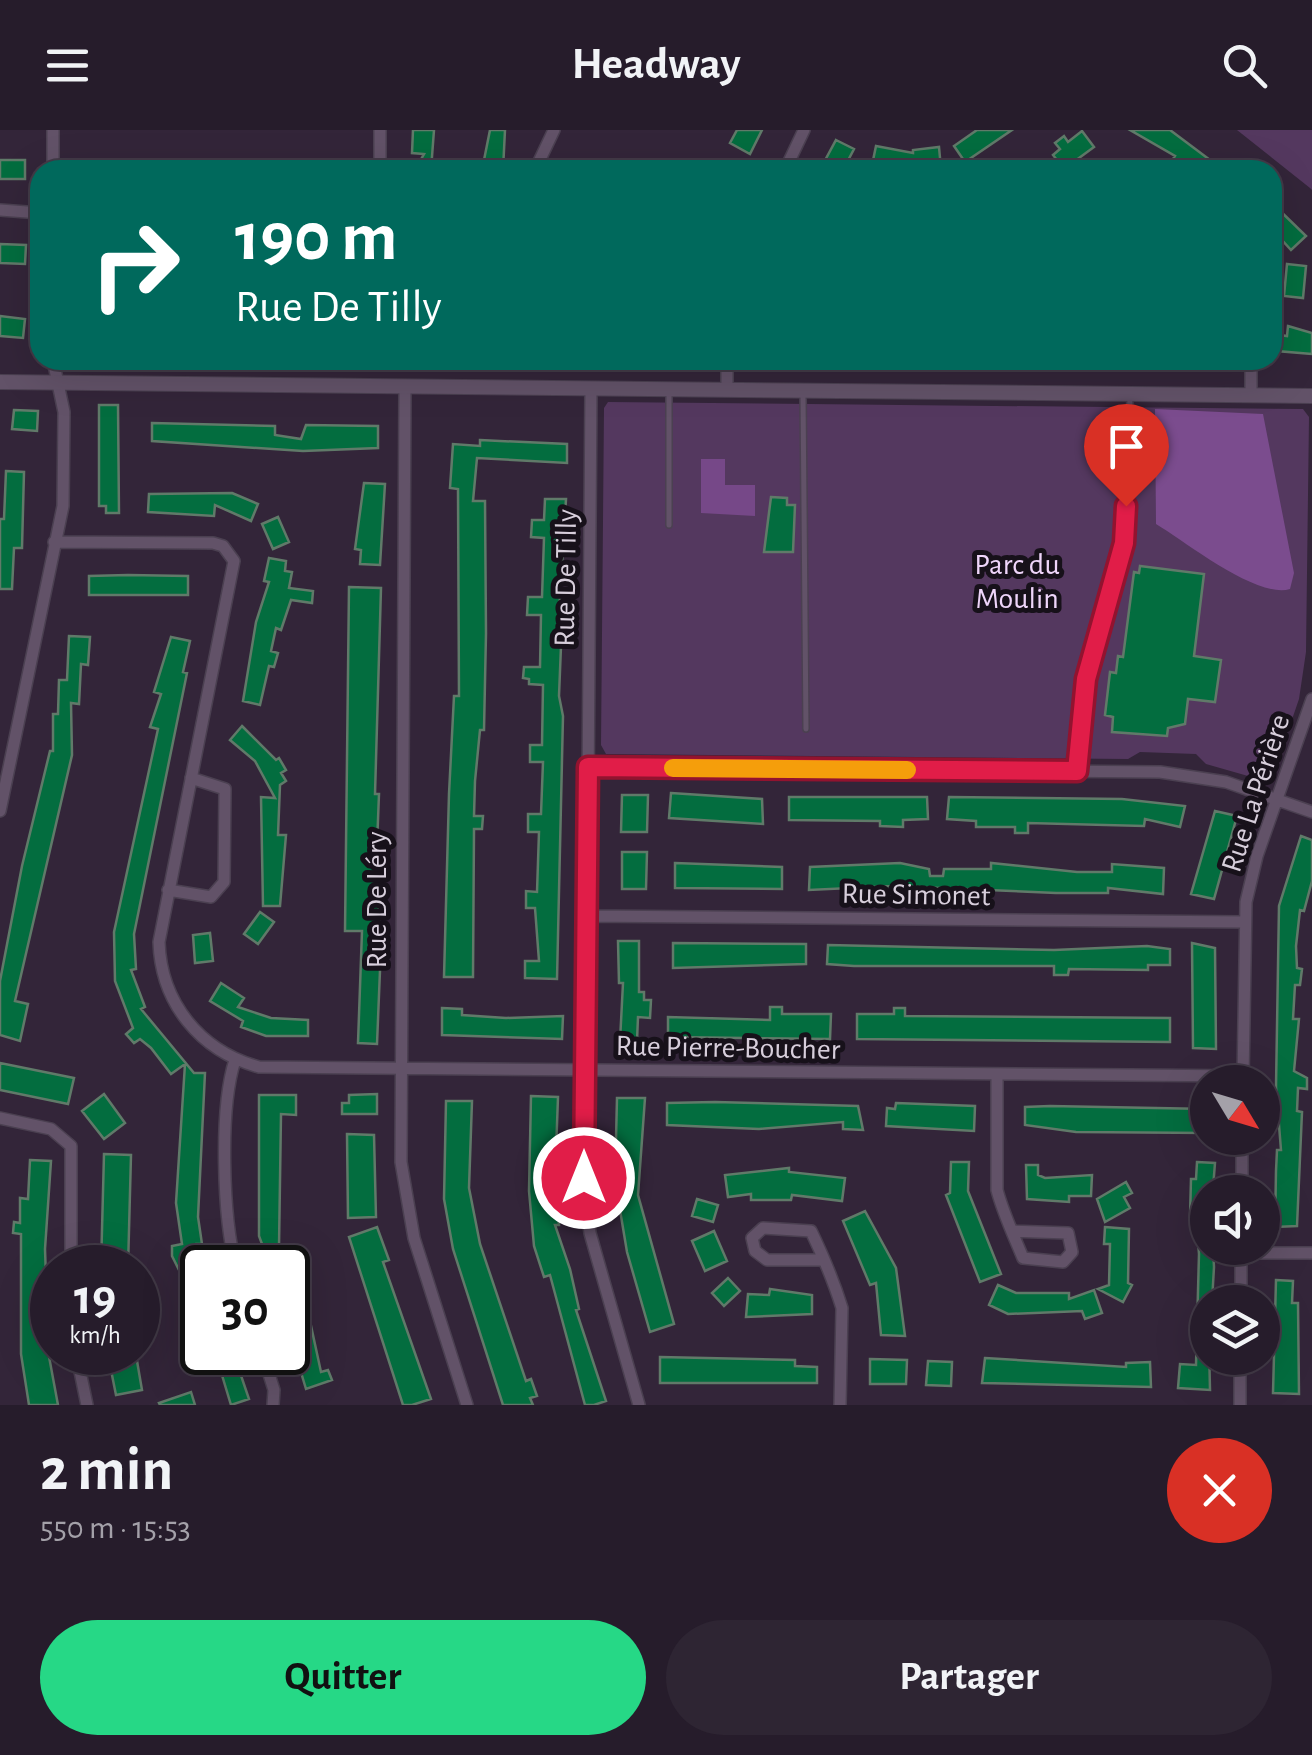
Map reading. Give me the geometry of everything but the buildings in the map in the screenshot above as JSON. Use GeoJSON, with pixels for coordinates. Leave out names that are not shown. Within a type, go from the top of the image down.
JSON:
{"type":"FeatureCollection","features":[{"type":"Feature","properties":{"kind":"street"},"geometry":{"type":"LineString","coordinates":[[53,160],[54,130]]}},
{"type":"Feature","properties":{"kind":"street"},"geometry":{"type":"LineString","coordinates":[[380,130],[380,160]]}},
{"type":"Feature","properties":{"kind":"street"},"geometry":{"type":"LineString","coordinates":[[540,160],[554,130]]}},
{"type":"Feature","properties":{"kind":"street"},"geometry":{"type":"LineString","coordinates":[[790,160],[804,130]]}},
{"type":"Feature","properties":{"kind":"street"},"geometry":{"type":"LineString","coordinates":[[0,210],[30,212]]}},
{"type":"Feature","properties":{"kind":"street"},"geometry":{"type":"LineString","coordinates":[[0,812],[64,490],[64,412],[55,370]]}},
{"type":"Feature","properties":{"kind":"street"},"geometry":{"type":"LineString","coordinates":[[727,370],[727,390]]}},
{"type":"Feature","properties":{"kind":"street"},"geometry":{"type":"LineString","coordinates":[[1251,396],[1252,370]]}},
{"type":"Feature","properties":{"kind":"street"},"geometry":{"type":"LineString","coordinates":[[0,382],[1312,396]]}},
{"type":"Feature","properties":{"kind":"street","name":"Rue De Léry"},"geometry":{"type":"LineString","coordinates":[[405,386],[401,1068],[404,1190],[414,1238],[466,1405]]}},
{"type":"Feature","properties":{"kind":"street","name":"Rue De Tilly"},"geometry":{"type":"LineString","coordinates":[[592,388],[587,1215],[640,1405]]}},
{"type":"Feature","properties":{"kind":"street"},"geometry":{"type":"LineString","coordinates":[[54,542],[214,543],[230,552],[234,573],[160,942],[166,986],[189,1025],[234,1060],[228,1084],[227,1211],[232,1245]]}},
{"type":"Feature","properties":{"kind":"street","name":"Rue La Périère"},"geometry":{"type":"LineString","coordinates":[[1243,1065],[1245,922],[1252,873],[1312,699]]}},
{"type":"Feature","properties":{"kind":"street"},"geometry":{"type":"LineString","coordinates":[[588,767],[1187,774],[1312,812]]}},
{"type":"Feature","properties":{"kind":"street"},"geometry":{"type":"LineString","coordinates":[[168,890],[211,897],[224,882],[225,790],[191,778]]}},
{"type":"Feature","properties":{"kind":"street","name":"Rue Simonet"},"geometry":{"type":"LineString","coordinates":[[587,916],[1245,922]]}},
{"type":"Feature","properties":{"kind":"street","name":"Rue Pierre-Boucher"},"geometry":{"type":"LineString","coordinates":[[234,1060],[258,1066],[1190,1079]]}},
{"type":"Feature","properties":{"kind":"street"},"geometry":{"type":"LineString","coordinates":[[998,1075],[996,1180],[1012,1232],[1027,1261],[1063,1262],[1072,1252],[1068,1233],[1012,1232]]}},
{"type":"Feature","properties":{"kind":"street"},"geometry":{"type":"LineString","coordinates":[[0,1118],[51,1129],[71,1146],[71,1245]]}},
{"type":"Feature","properties":{"kind":"street"},"geometry":{"type":"LineString","coordinates":[[824,1260],[767,1260],[755,1251],[752,1238],[763,1228],[808,1229],[824,1260],[842,1308],[840,1405]]}},
{"type":"Feature","properties":{"kind":"street"},"geometry":{"type":"LineString","coordinates":[[1280,1252],[1312,1254]]}},
{"type":"Feature","properties":{"kind":"street"},"geometry":{"type":"LineString","coordinates":[[81,1375],[87,1405]]}},
{"type":"Feature","properties":{"kind":"street"},"geometry":{"type":"LineString","coordinates":[[269,1375],[273,1405]]}},
{"type":"Feature","properties":{"kind":"street"},"geometry":{"type":"LineString","coordinates":[[1240,1375],[1240,1405]]}},
{"type":"Feature","properties":{"kind":"lane"},"geometry":{"type":"LineString","coordinates":[[668,525],[670,389]]}},
{"type":"Feature","properties":{"kind":"lane"},"geometry":{"type":"LineString","coordinates":[[803,391],[806,730]]}},
{"type":"Feature","properties":{"kind":"lane"},"geometry":{"type":"LineString","coordinates":[[1077,771],[1086,679],[1124,543],[1130,395]]}},
{"type":"Feature","properties":{"kind":"green space"},"geometry":{"type":"Polygon","coordinates":[[[1237,130],[1312,130],[1312,190],[1282,166],[1282,160],[1275,160],[1237,130]]]}},
{"type":"Feature","properties":{"kind":"green space","name":"Parc du Moulin"},"geometry":{"type":"Polygon","coordinates":[[[608,402],[1303,409],[1309,417],[1306,652],[1299,699],[1273,775],[1262,780],[1206,764],[1196,754],[1140,752],[1128,759],[606,754],[601,745],[604,408],[608,402]]]}},
{"type":"Feature","properties":{"kind":"shaded area"},"geometry":{"type":"Polygon","coordinates":[[[1155,409],[1263,414],[1294,573],[1290,589],[1276,590],[1241,578],[1156,524],[1155,409]]]}},
{"type":"Feature","properties":{"kind":"shaded area"},"geometry":{"type":"Polygon","coordinates":[[[701,459],[725,459],[725,485],[755,485],[755,516],[701,513],[701,459]]]}},
{"type":"Feature","properties":{"kind":"slow traffic"},"geometry":{"type":"LineString","coordinates":[[673,768],[907,770]]}},
{"type":"Feature","properties":{"kind":"route"},"geometry":{"type":"LineString","coordinates":[[584,1178],[588,767],[1077,771],[1086,679],[1124,543],[1126,506]]}}]}
